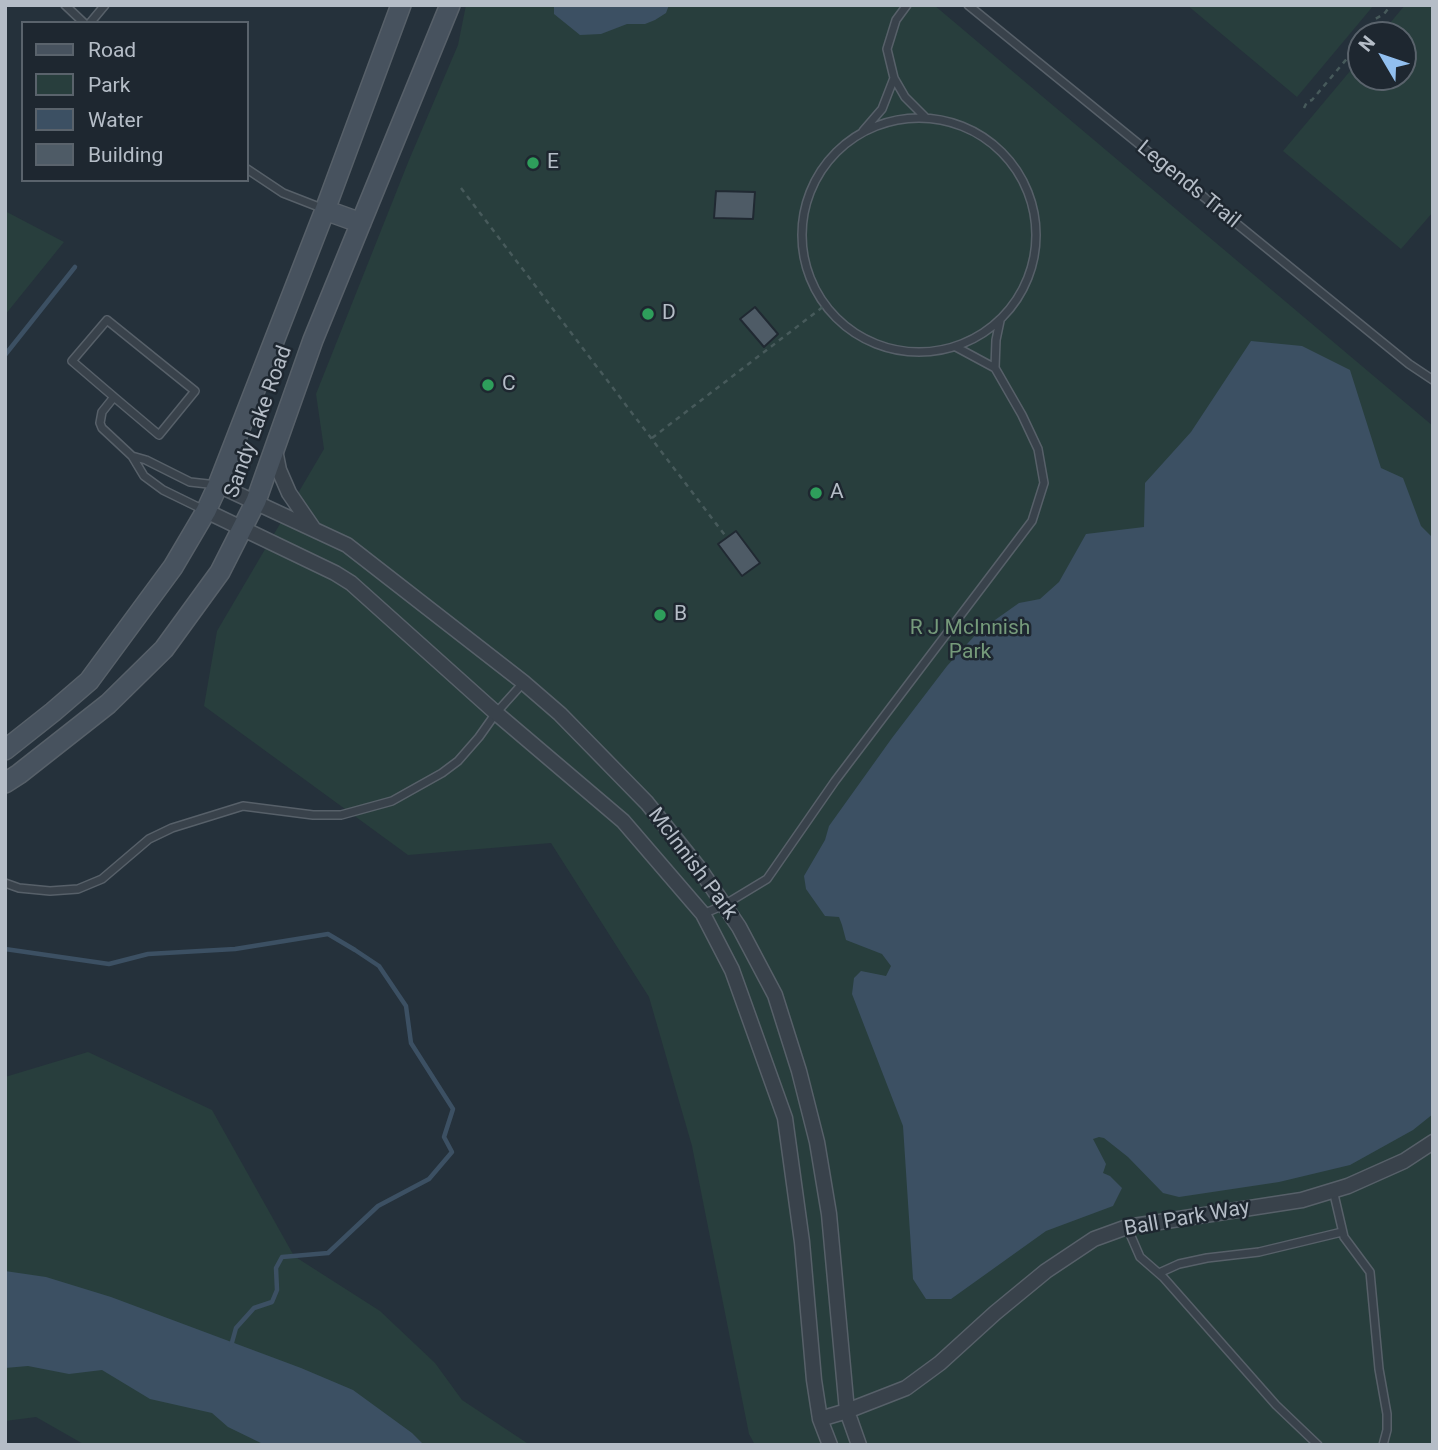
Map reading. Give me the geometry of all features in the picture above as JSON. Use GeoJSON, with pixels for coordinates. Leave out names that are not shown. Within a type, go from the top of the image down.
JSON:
{"type":"FeatureCollection","features":[{"type":"Feature","properties":{"kind":"main road","name":"Sandy Lake Road"},"geometry":{"type":"LineString","coordinates":[[5,750],[89,681],[173,567],[206,511],[325,210],[401,5]]}},
{"type":"Feature","properties":{"kind":"main road","name":"Sandy Lake Road"},"geometry":{"type":"LineString","coordinates":[[5,783],[108,704],[164,649],[220,572],[256,501],[313,340],[450,5]]}},
{"type":"Feature","properties":{"kind":"main road"},"geometry":{"type":"LineString","coordinates":[[325,210],[361,223]]}},
{"type":"Feature","properties":{"kind":"street"},"geometry":{"type":"LineString","coordinates":[[275,448],[279,470],[289,493],[314,529]]}},
{"type":"Feature","properties":{"kind":"street","name":"McInnish Park"},"geometry":{"type":"LineString","coordinates":[[218,485],[347,545],[523,682],[560,714],[647,803],[699,868],[739,927],[775,995],[799,1071],[817,1142],[829,1214],[847,1411],[859,1445]]}},
{"type":"Feature","properties":{"kind":"street","name":"McInnish Park"},"geometry":{"type":"LineString","coordinates":[[206,511],[351,583],[496,713],[624,821],[703,915],[733,970],[785,1118],[802,1242],[814,1380],[820,1419],[830,1445]]}},
{"type":"Feature","properties":{"kind":"street","name":"Ball Park Way"},"geometry":{"type":"LineString","coordinates":[[820,1419],[906,1388],[940,1363],[995,1312],[1046,1271],[1094,1239],[1127,1227],[1302,1200],[1348,1186],[1404,1161],[1433,1142]]}},
{"type":"Feature","properties":{"kind":"lane"},"geometry":{"type":"LineString","coordinates":[[65,5],[82,21]]}},
{"type":"Feature","properties":{"kind":"lane"},"geometry":{"type":"LineString","coordinates":[[92,21],[106,5]]}},
{"type":"Feature","properties":{"kind":"lane"},"geometry":{"type":"LineString","coordinates":[[907,5],[896,20],[887,49],[894,78],[905,97],[925,117]]}},
{"type":"Feature","properties":{"kind":"lane","name":"Legends Trail"},"geometry":{"type":"LineString","coordinates":[[968,5],[1409,364],[1433,380]]}},
{"type":"Feature","properties":{"kind":"lane"},"geometry":{"type":"LineString","coordinates":[[861,133],[892,120],[925,117],[958,123],[987,138],[1012,161],[1027,186],[1035,214],[1037,243],[1031,272],[1019,298],[1000,321],[980,337],[956,347],[927,353],[898,352],[870,343],[845,327],[824,306],[808,277],[802,244],[804,211],[815,180],[835,153],[861,133],[882,109],[894,78]]}},
{"type":"Feature","properties":{"kind":"lane"},"geometry":{"type":"LineString","coordinates":[[248,170],[283,193],[325,210]]}},
{"type":"Feature","properties":{"kind":"lane"},"geometry":{"type":"LineString","coordinates":[[107,320],[195,391],[159,435],[114,397],[72,361],[107,320]]}},
{"type":"Feature","properties":{"kind":"lane"},"geometry":{"type":"LineString","coordinates":[[995,368],[1000,321]]}},
{"type":"Feature","properties":{"kind":"lane"},"geometry":{"type":"LineString","coordinates":[[703,915],[767,879],[835,781],[1032,521],[1044,483],[1038,449],[995,368],[956,347]]}},
{"type":"Feature","properties":{"kind":"lane"},"geometry":{"type":"LineString","coordinates":[[114,397],[102,412],[102,428],[132,456],[144,475],[163,490],[206,511]]}},
{"type":"Feature","properties":{"kind":"lane"},"geometry":{"type":"LineString","coordinates":[[132,456],[190,482],[218,485]]}},
{"type":"Feature","properties":{"kind":"lane"},"geometry":{"type":"LineString","coordinates":[[5,883],[19,888],[50,891],[78,889],[102,879],[149,839],[172,828],[243,806],[313,815],[341,815],[393,801],[458,761],[523,682]]}},
{"type":"Feature","properties":{"kind":"lane"},"geometry":{"type":"LineString","coordinates":[[1333,1190],[1343,1237],[1370,1272],[1379,1369],[1387,1414],[1383,1445]]}},
{"type":"Feature","properties":{"kind":"lane"},"geometry":{"type":"LineString","coordinates":[[1127,1227],[1140,1257],[1158,1273],[1276,1405],[1318,1445]]}},
{"type":"Feature","properties":{"kind":"lane"},"geometry":{"type":"LineString","coordinates":[[1158,1273],[1179,1264],[1259,1252],[1342,1231]]}},
{"type":"Feature","properties":{"kind":"path"},"geometry":{"type":"LineString","coordinates":[[1375,21],[1391,5]]}},
{"type":"Feature","properties":{"kind":"path"},"geometry":{"type":"LineString","coordinates":[[1304,108],[1347,59]]}},
{"type":"Feature","properties":{"kind":"path"},"geometry":{"type":"LineString","coordinates":[[461,188],[727,538]]}},
{"type":"Feature","properties":{"kind":"path"},"geometry":{"type":"LineString","coordinates":[[652,438],[824,306]]}},
{"type":"Feature","properties":{"kind":"green space","name":"R J McInnish Park"},"geometry":{"type":"Polygon","coordinates":[[[466,5],[934,5],[1433,426],[1433,1445],[755,1445],[749,1434],[692,1146],[649,997],[551,843],[408,855],[204,706],[217,631],[324,449],[316,394],[458,45],[466,5]]]}},
{"type":"Feature","properties":{"kind":"green space"},"geometry":{"type":"Polygon","coordinates":[[[1187,5],[1374,5],[1361,21],[1347,21],[1347,37],[1297,97],[1187,5]]]}},
{"type":"Feature","properties":{"kind":"green space"},"geometry":{"type":"Polygon","coordinates":[[[1405,5],[1433,5],[1433,212],[1401,249],[1283,151],[1347,75],[1347,91],[1417,91],[1417,21],[1392,21],[1405,5]]]}},
{"type":"Feature","properties":{"kind":"green space"},"geometry":{"type":"Polygon","coordinates":[[[5,211],[64,242],[5,315],[5,211]]]}},
{"type":"Feature","properties":{"kind":"green space"},"geometry":{"type":"Polygon","coordinates":[[[88,1052],[212,1110],[294,1256],[380,1311],[435,1363],[462,1400],[530,1445],[85,1445],[36,1417],[5,1421],[5,1077],[88,1052]]]}},
{"type":"Feature","properties":{"kind":"water"},"geometry":{"type":"Polygon","coordinates":[[[554,5],[669,5],[666,13],[645,24],[627,24],[601,34],[580,35],[554,14],[554,5]]]}},
{"type":"Feature","properties":{"kind":"water"},"geometry":{"type":"Polygon","coordinates":[[[1251,341],[1302,346],[1350,370],[1381,468],[1403,478],[1421,526],[1433,538],[1433,1114],[1413,1130],[1350,1165],[1279,1182],[1179,1197],[1163,1193],[1128,1157],[1104,1138],[1093,1139],[1106,1164],[1103,1173],[1122,1188],[1113,1206],[1046,1231],[951,1299],[926,1299],[913,1279],[903,1126],[852,994],[854,978],[861,971],[886,976],[891,966],[882,954],[846,940],[839,917],[825,916],[806,889],[804,876],[825,840],[829,826],[947,666],[978,632],[1019,603],[1040,599],[1059,582],[1086,534],[1144,527],[1145,483],[1191,432],[1251,341]]]}},
{"type":"Feature","properties":{"kind":"water"},"geometry":{"type":"Polygon","coordinates":[[[5,1271],[46,1277],[111,1297],[301,1368],[353,1390],[412,1433],[424,1445],[265,1445],[228,1427],[212,1413],[150,1399],[102,1370],[69,1374],[28,1366],[5,1368],[5,1271]]]}},
{"type":"Feature","properties":{"kind":"building"},"geometry":{"type":"Polygon","coordinates":[[[716,191],[755,192],[753,219],[714,218],[716,191]]]}},
{"type":"Feature","properties":{"kind":"building"},"geometry":{"type":"Polygon","coordinates":[[[755,307],[778,334],[764,347],[740,319],[755,307]]]}},
{"type":"Feature","properties":{"kind":"building"},"geometry":{"type":"Polygon","coordinates":[[[736,531],[760,563],[742,576],[718,544],[736,531]]]}},
{"type":"Feature","properties":{"kind":"waterway"},"geometry":{"type":"LineString","coordinates":[[5,355],[75,267]]}},
{"type":"Feature","properties":{"kind":"waterway"},"geometry":{"type":"LineString","coordinates":[[5,949],[109,964],[148,954],[235,949],[328,934],[379,966],[406,1006],[411,1043],[453,1109],[444,1137],[452,1152],[429,1179],[378,1206],[328,1253],[282,1257],[276,1268],[277,1290],[272,1302],[254,1308],[236,1328],[231,1346]]}},
{"type":"Feature","properties":{"kind":"place","name":"E"},"geometry":{"type":"Point","coordinates":[533,163]}},
{"type":"Feature","properties":{"kind":"place","name":"D"},"geometry":{"type":"Point","coordinates":[648,314]}},
{"type":"Feature","properties":{"kind":"place","name":"C"},"geometry":{"type":"Point","coordinates":[488,385]}},
{"type":"Feature","properties":{"kind":"place","name":"A"},"geometry":{"type":"Point","coordinates":[816,493]}},
{"type":"Feature","properties":{"kind":"place","name":"B"},"geometry":{"type":"Point","coordinates":[660,615]}}]}
